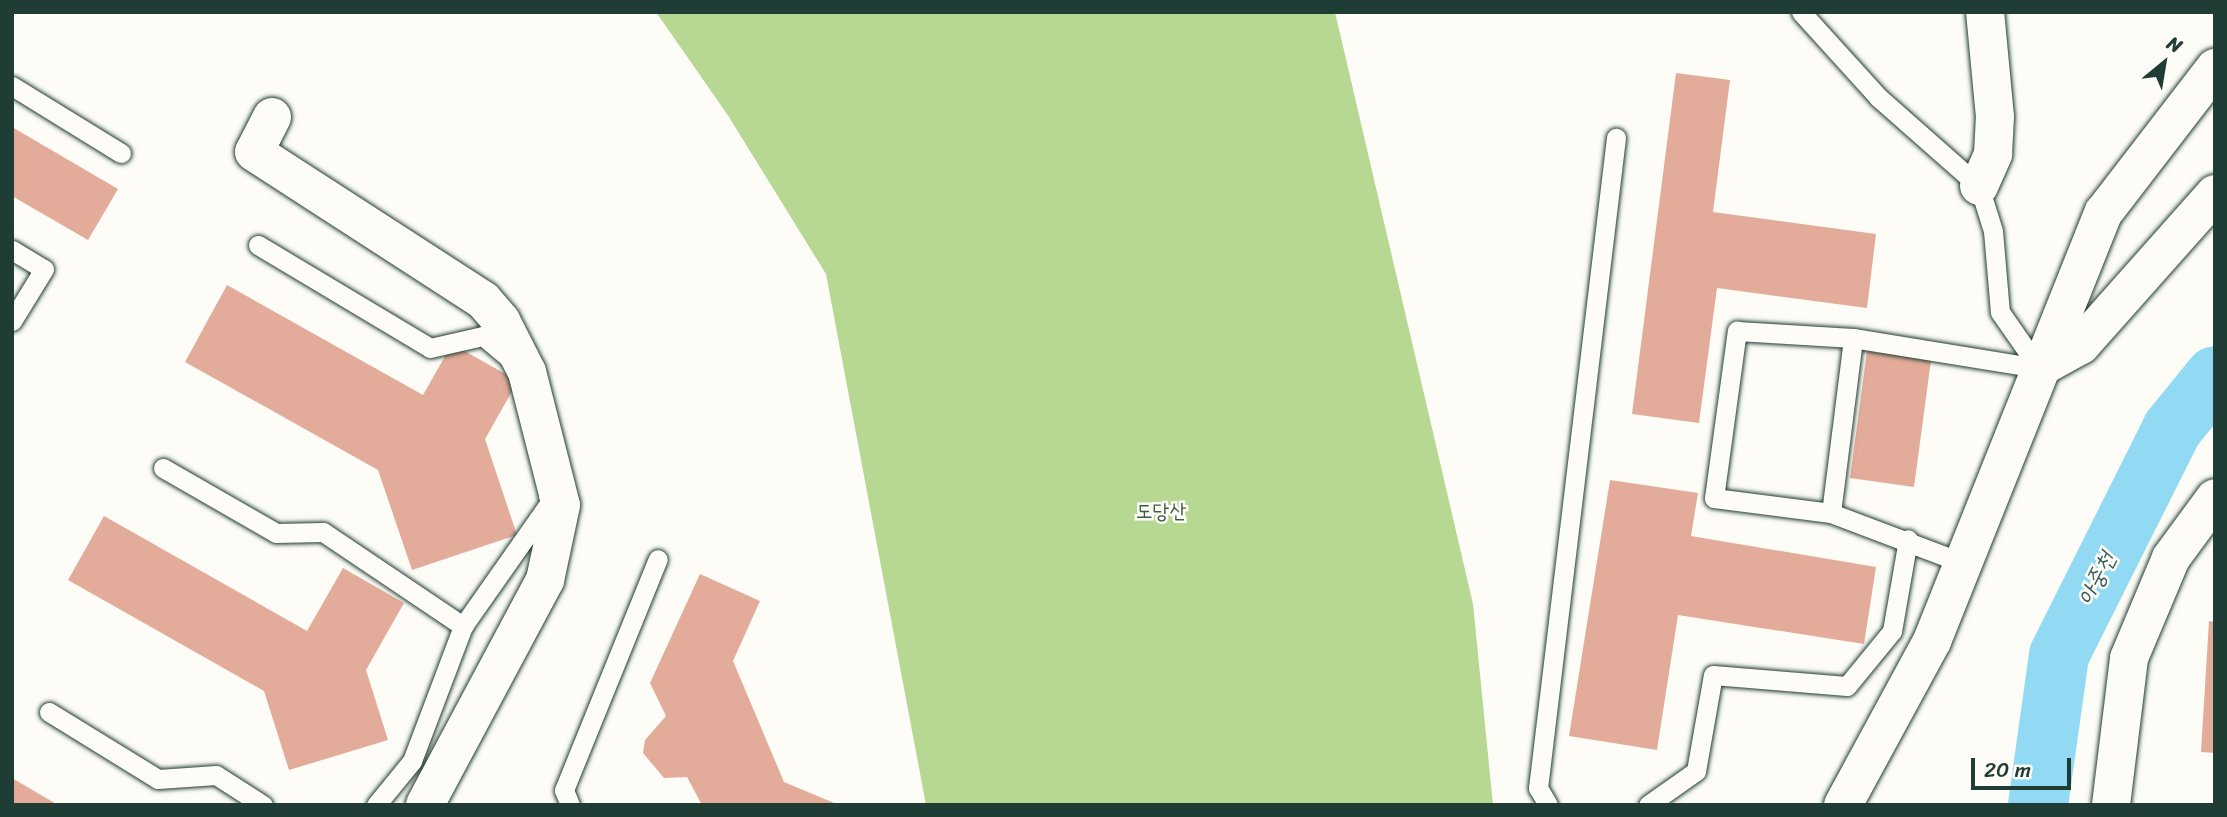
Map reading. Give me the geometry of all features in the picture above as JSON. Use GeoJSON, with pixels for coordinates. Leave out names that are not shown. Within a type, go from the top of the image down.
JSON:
{"type":"FeatureCollection","features":[{"type":"Feature","properties":{"kind":"street"},"geometry":{"type":"LineString","coordinates":[[1979,186],[1993,154],[1995,117],[1985,12]]}},
{"type":"Feature","properties":{"kind":"street"},"geometry":{"type":"LineString","coordinates":[[1843,805],[1932,641],[2039,368],[2104,212],[2215,68]]}},
{"type":"Feature","properties":{"kind":"street"},"geometry":{"type":"LineString","coordinates":[[272,117],[254,152],[483,300],[501,321],[527,372],[561,505],[545,580],[425,805]]}},
{"type":"Feature","properties":{"kind":"street"},"geometry":{"type":"LineString","coordinates":[[2039,368],[2081,345],[2215,194]]}},
{"type":"Feature","properties":{"kind":"street"},"geometry":{"type":"LineString","coordinates":[[2111,805],[2129,658],[2171,558],[2215,498]]}},
{"type":"Feature","properties":{"kind":"lane"},"geometry":{"type":"LineString","coordinates":[[1801,12],[1878,97],[1979,186],[1993,231],[2000,312],[2039,368]]}},
{"type":"Feature","properties":{"kind":"lane"},"geometry":{"type":"LineString","coordinates":[[12,86],[121,153]]}},
{"type":"Feature","properties":{"kind":"lane"},"geometry":{"type":"LineString","coordinates":[[1548,805],[1538,788],[1616,138]]}},
{"type":"Feature","properties":{"kind":"lane"},"geometry":{"type":"LineString","coordinates":[[258,245],[430,348],[483,336],[524,379],[550,502],[463,626],[412,761],[376,805]]}},
{"type":"Feature","properties":{"kind":"lane"},"geometry":{"type":"LineString","coordinates":[[12,250],[44,270],[12,321]]}},
{"type":"Feature","properties":{"kind":"lane"},"geometry":{"type":"LineString","coordinates":[[1963,563],[1908,539],[1831,513],[1714,498],[1737,331],[1853,338],[2039,368]]}},
{"type":"Feature","properties":{"kind":"lane"},"geometry":{"type":"LineString","coordinates":[[1831,513],[1853,338]]}},
{"type":"Feature","properties":{"kind":"lane"},"geometry":{"type":"LineString","coordinates":[[163,468],[276,533],[323,532],[463,626]]}},
{"type":"Feature","properties":{"kind":"lane"},"geometry":{"type":"LineString","coordinates":[[1648,805],[1696,771],[1713,675],[1847,686],[1892,631],[1908,539]]}},
{"type":"Feature","properties":{"kind":"lane"},"geometry":{"type":"LineString","coordinates":[[570,805],[564,790],[658,559]]}},
{"type":"Feature","properties":{"kind":"lane"},"geometry":{"type":"LineString","coordinates":[[50,712],[158,779],[216,775],[263,805]]}},
{"type":"Feature","properties":{"kind":"green space","name":"도당산"},"geometry":{"type":"Polygon","coordinates":[[[656,12],[1335,12],[1473,604],[1493,805],[926,805],[826,274],[729,117],[656,12]]]}},
{"type":"Feature","properties":{"kind":"building"},"geometry":{"type":"Polygon","coordinates":[[[1676,73],[1730,80],[1713,212],[1876,234],[1867,308],[1717,288],[1699,423],[1632,414],[1676,73]]]}},
{"type":"Feature","properties":{"kind":"building"},"geometry":{"type":"Polygon","coordinates":[[[12,127],[118,189],[88,240],[12,196],[12,127]]]}},
{"type":"Feature","properties":{"kind":"building"},"geometry":{"type":"Polygon","coordinates":[[[227,285],[423,395],[452,344],[518,381],[485,439],[517,535],[412,570],[378,470],[185,362],[227,285]]]}},
{"type":"Feature","properties":{"kind":"building"},"geometry":{"type":"Polygon","coordinates":[[[1867,351],[1931,360],[1914,487],[1850,478],[1867,351]]]}},
{"type":"Feature","properties":{"kind":"building"},"geometry":{"type":"Polygon","coordinates":[[[1610,480],[1698,493],[1691,536],[1876,567],[1864,644],[1678,615],[1657,750],[1569,736],[1610,480]]]}},
{"type":"Feature","properties":{"kind":"building"},"geometry":{"type":"Polygon","coordinates":[[[104,516],[307,631],[343,568],[404,603],[366,670],[388,740],[289,770],[264,691],[68,580],[104,516]]]}},
{"type":"Feature","properties":{"kind":"building"},"geometry":{"type":"Polygon","coordinates":[[[700,574],[760,601],[733,661],[784,782],[839,805],[702,805],[687,777],[664,778],[643,753],[645,740],[666,716],[650,683],[700,574]]]}},
{"type":"Feature","properties":{"kind":"building"},"geometry":{"type":"Polygon","coordinates":[[[2209,621],[2215,622],[2215,753],[2201,752],[2209,621]]]}},
{"type":"Feature","properties":{"kind":"building"},"geometry":{"type":"Polygon","coordinates":[[[12,778],[58,805],[12,805],[12,778]]]}},
{"type":"Feature","properties":{"kind":"waterway","name":"아중천"},"geometry":{"type":"LineString","coordinates":[[2038,805],[2059,655],[2172,429],[2215,376]]}}]}
